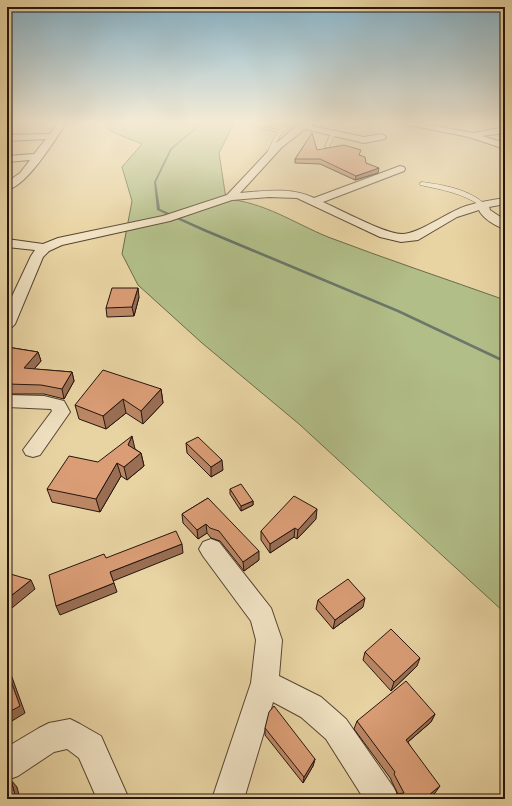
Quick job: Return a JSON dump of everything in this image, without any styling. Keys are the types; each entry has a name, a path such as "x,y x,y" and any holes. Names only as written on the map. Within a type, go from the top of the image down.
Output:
{"street":[{"path":"9,185 24,175 35,161"},
{"path":"231,197 264,161"},
{"path":"314,201 400,169"},
{"path":"7,324 37,256 45,248 58,242 76,237 166,219 231,197 269,194 299,195 384,234 401,238 414,236 453,215 470,208 505,201"},
{"path":"483,205 485,212 505,225"},
{"path":"7,242 45,248"},
{"path":"7,400 44,402 58,405 61,412 33,450"},
{"path":"211,550 262,616 269,640 265,683 228,799"},
{"path":"265,683 311,707 336,729 383,799"},
{"path":"7,765 49,738 70,734 90,747 113,799"}],"lane":[{"path":"422,184 451,189 472,197 483,205"}],"green space":[{"path":"128,161 220,161 226,199 253,204 328,237 505,300 505,613 299,424 202,343 138,285 122,254 132,201 122,167"}],"building":[{"path":"323,161 366,161 366,163 379,168 356,176"},
{"path":"112,288 138,288 132,307 106,308"},
{"path":"7,347 38,352 24,368 72,372 62,389 41,385 7,384"},
{"path":"103,370 161,389 141,411 123,399 103,416 75,405"},
{"path":"132,436 128,445 141,453 124,467 117,463 96,499 47,489 69,456 98,462"},
{"path":"198,437 222,460 211,467 186,443"},
{"path":"241,484 253,501 241,506 230,489"},
{"path":"294,496 317,509 298,530 295,528 270,544 261,531"},
{"path":"208,498 259,551 243,562 219,531 210,528 206,524 197,530 182,514"},
{"path":"176,531 182,544 110,572 114,583 56,606 49,575 104,554 106,558"},
{"path":"7,573 31,580 7,599"},
{"path":"348,579 365,598 335,620 318,600"},
{"path":"391,629 420,658 394,682 365,652"},
{"path":"7,670 20,706 7,713"},
{"path":"406,681 435,714 406,740 440,786 424,799 399,799 396,794 404,793 394,774 395,772 357,721"},
{"path":"274,706 315,759 304,777 265,728 269,712"},
{"path":"11,780 16,799 7,799 7,783"},
{"path":"246,795 249,799 238,799 240,797 245,797"}],"waterway":[{"path":"165,161 155,182 158,209 204,230 398,311 505,362"}]}
